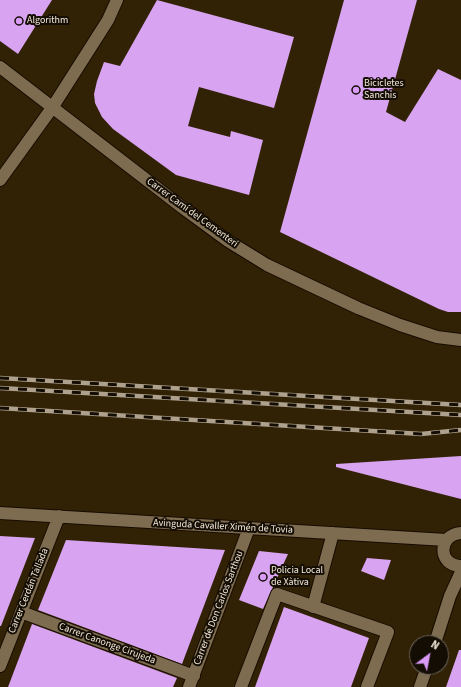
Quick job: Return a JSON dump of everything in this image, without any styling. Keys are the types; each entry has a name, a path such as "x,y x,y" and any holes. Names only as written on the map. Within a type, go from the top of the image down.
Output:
{"street":[{"path":"0,180 52,108 108,20 117,0"},
{"name":"Carrer Camí del Cementeri","path":"0,67 221,236 267,265 358,308 393,322 437,337 461,340"},
{"name":"Avinguda Cavaller Ximén de Tovia","path":"0,513 446,540"},
{"name":"Carrer Cerdán Tallada","path":"0,666 59,516"},
{"name":"Carrer de Don Carlos Sarthou","path":"191,681 250,528"},
{"path":"313,607 333,533"},
{"path":"461,533 456,534 446,540 443,551 445,556 453,564 461,566"},
{"path":"438,635 450,596 461,572"},
{"path":"241,687 277,594 388,632 367,687"},
{"name":"Carrer Canonge Cirujeda","path":"21,612 191,681"},
{"path":"420,687 424,675"}],"building":[{"name":"Algorithm","path":"0,0 52,0 18,54 0,41"},
{"path":"157,0 294,37 274,108 199,87 188,126 230,137 231,131 263,140 249,195 176,175 113,129 102,117 95,103 94,94 104,62 120,66"},
{"name":"Bicicletes Sanchis","path":"344,0 417,0 386,112 405,122 438,69 461,80 461,312 448,312 439,309 280,232"},
{"path":"461,456 461,499 336,467 336,464"},
{"path":"0,536 35,538 1,626 0,626"},
{"path":"66,540 225,550 182,664 38,610"},
{"name":"Policia Local de Xàtiva","path":"259,551 288,554 263,609 239,600"},
{"path":"367,558 391,560 384,580 361,571"},
{"path":"284,607 369,638 351,687 255,687"},
{"path":"32,624 177,678 173,687 8,687"},
{"path":"459,650 461,650 461,687 446,687"}],"railway":[{"path":"0,378 461,405"},
{"path":"0,388 461,415"},
{"path":"0,408 421,434 461,430"}],"place":[{"name":"Algorithm","path":"19,21"},
{"name":"Bicicletes Sanchis","path":"356,90"},
{"name":"Policia Local de Xàtiva","path":"263,577"}]}
